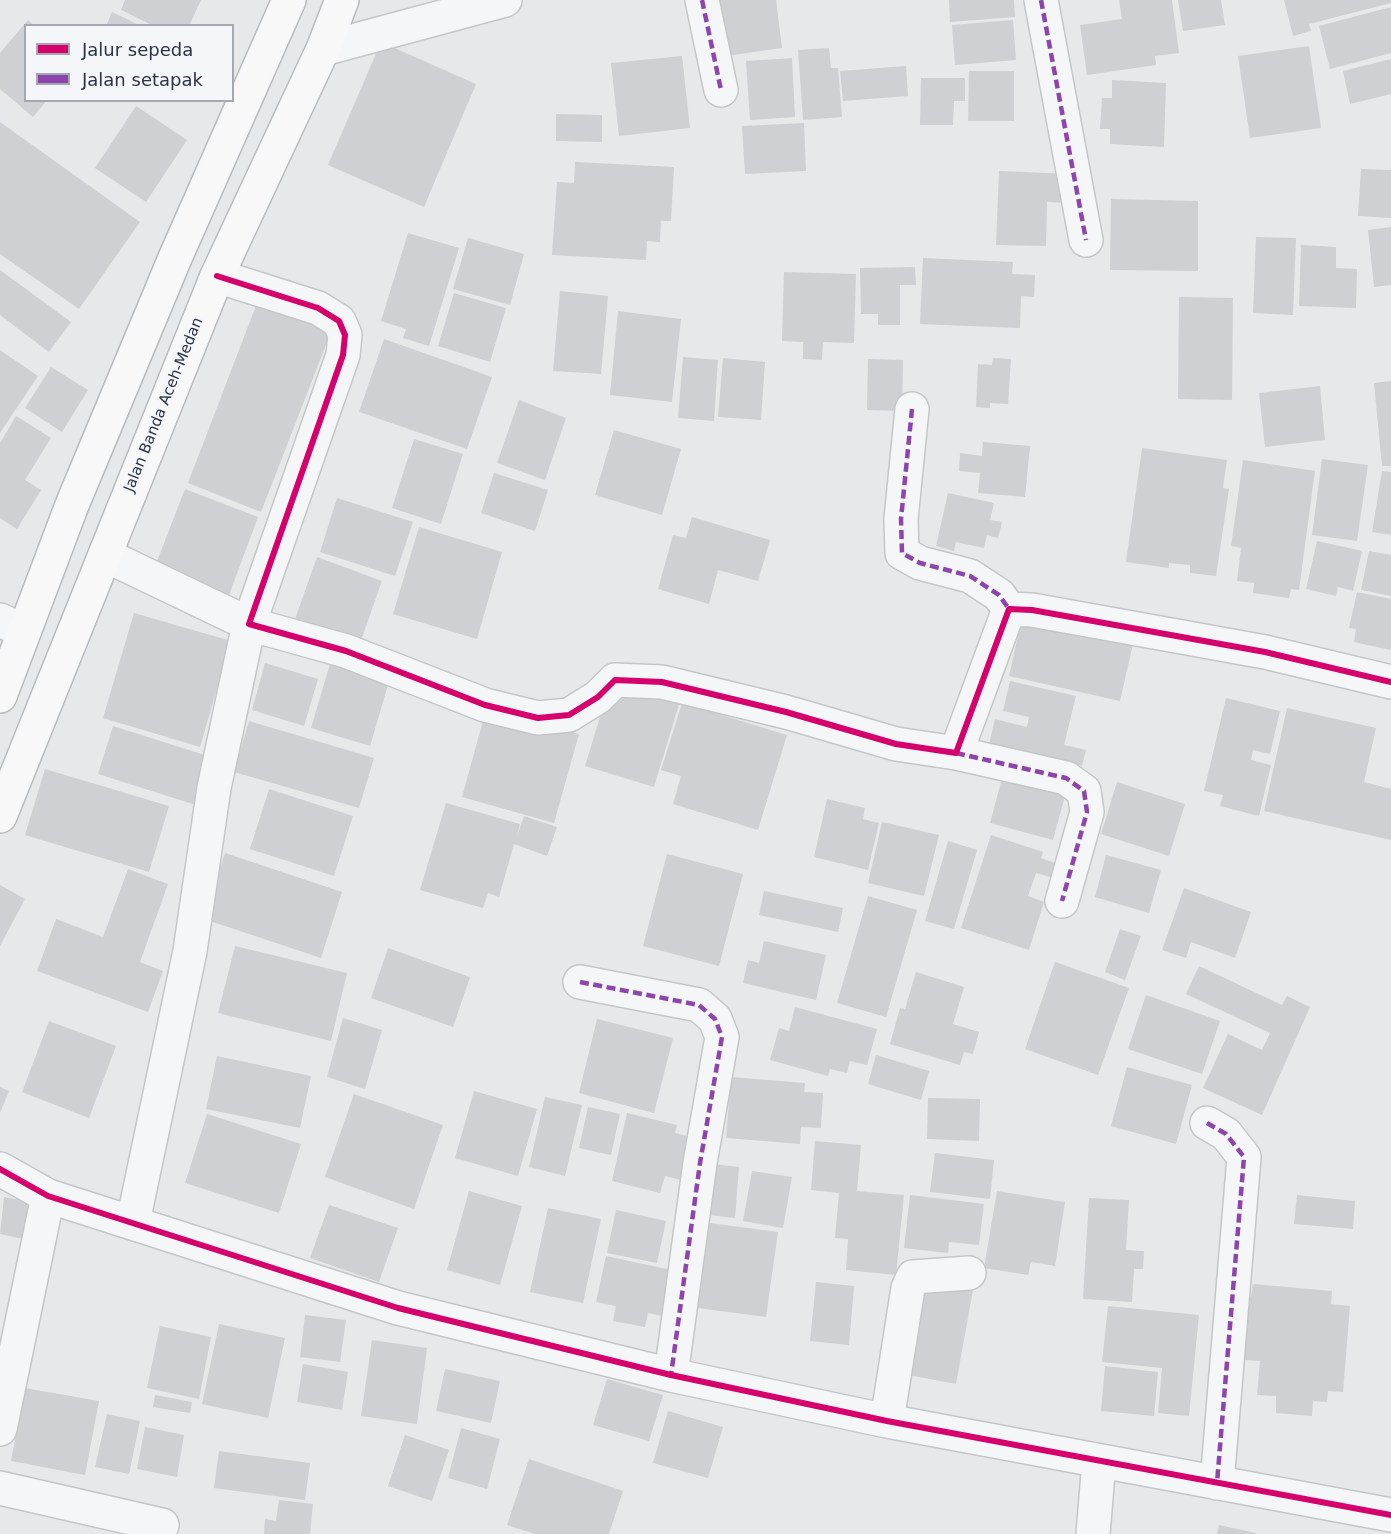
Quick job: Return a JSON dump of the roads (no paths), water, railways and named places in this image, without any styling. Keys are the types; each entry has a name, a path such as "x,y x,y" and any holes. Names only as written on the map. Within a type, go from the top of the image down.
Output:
{"highway":[{"path":"0,696 12,625 72,505 175,258 289,0"},
{"name":"Jalan Banda Aceh-Medan","path":"0,816 217,276 323,49 342,0"},
{"path":"175,258 217,276"}],"street":[{"path":"323,49 505,0"},
{"path":"702,0 722,90"},
{"path":"1041,0 1086,240"},
{"path":"133,1222 190,951 214,788 249,624 343,355 345,335 339,321 318,308 217,276"},
{"path":"912,409 901,519 902,553 920,562 970,576 999,595 1009,609"},
{"path":"105,555 249,624 345,651 485,705 538,718 569,716 598,697 615,680 662,682 786,712 896,744 956,753 1066,778 1084,791 1087,812 1062,901"},
{"path":"956,753 1009,609"},
{"path":"1009,609 1032,610 1265,652 1391,682"},
{"path":"580,982 699,1005 715,1019 722,1037 700,1163 671,1375"},
{"path":"1207,1122 1226,1134 1244,1157 1217,1483"},
{"path":"0,1169 48,1196 398,1308 671,1375 887,1421 1391,1515"},
{"path":"0,1429 48,1196"},
{"path":"887,1421 908,1288 913,1277 969,1273"},
{"path":"1093,1534 1099,1461"},
{"path":"0,1488 162,1525"}]}
